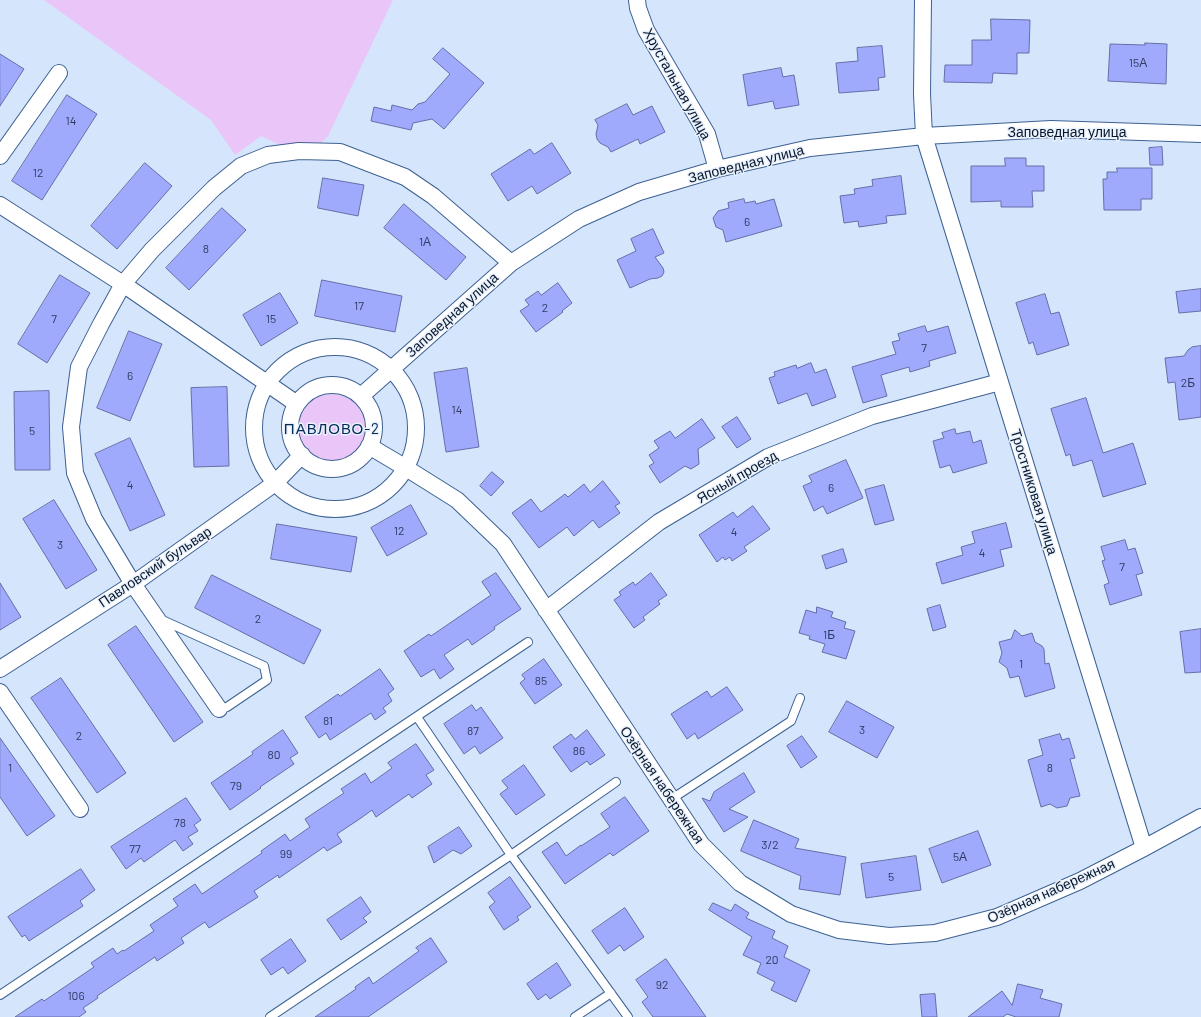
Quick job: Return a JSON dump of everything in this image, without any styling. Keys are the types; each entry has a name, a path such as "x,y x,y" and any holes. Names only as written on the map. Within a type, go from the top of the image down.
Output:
{"street":[{"name":"Хрустальная улица","path":"636,0 646,30 708,134 717,169"},
{"path":"923,0 922,94 924,136"},
{"path":"0,156 59,73"},
{"name":"Заповедная улица","path":"361,396 512,263 578,219 639,192 717,169 810,148 924,136 1051,129 1201,134"},
{"name":"Тростниковая улица","path":"924,136 1144,848"},
{"path":"219,709 133,584 94,519 75,473 71,427 79,367 123,284 152,250 214,188 241,166 268,155 299,151 340,152 405,176 433,196 512,263"},
{"path":"0,205 123,284 297,404"},
{"path":"340,347 368,354 392,370 408,391 416,416 415,443 406,468 390,488 369,502 345,509 320,508 296,499 275,483 263,466 256,446 254,425 258,404 268,383 286,363 312,350 340,347"},
{"name":"Ясный проезд","path":"546,610 658,522 768,457 872,416 1000,382"},
{"path":"334,385 349,388 361,396 369,407 374,420 373,434 369,446 359,459 345,466 330,469 314,465 302,456 294,444 290,430 291,416 297,404 307,393 320,386 334,385"},
{"name":"Озёрная набережная","path":"369,446 457,500 503,544 670,800 701,844 740,883 791,914 839,930 889,936 935,933 997,917 1080,881 1201,817"},
{"name":"Павловский бульвар","path":"0,669 133,584 275,483 302,456"},
{"path":"0,692 80,809"}],"lane":[{"path":"156,617 264,666 267,680 227,707 219,709"},
{"path":"0,995 528,642"},
{"path":"670,800 791,721 800,698"},
{"path":"416,717 511,855 628,1017"},
{"path":"270,1017 511,855 616,782"},
{"path":"575,1017 611,993"}],"shaded area":[{"path":"44,0 393,0 328,136 315,149 284,147 261,136 235,155 211,120"},
{"path":"325,394 339,394 351,400 360,409 366,421 364,441 356,452 345,460 339,462 325,462 319,460 308,452 300,441 298,435 298,421 300,415 308,404 319,396"}],"building":[{"path":"991,19 1030,20 1029,53 1017,53 1017,74 993,73 992,83 944,82 945,65 972,65 972,40 991,40"},
{"path":"1145,43 1167,44 1166,84 1108,81 1110,44 1145,45"},
{"path":"882,46 885,77 878,78 879,90 839,93 836,63 858,61 857,48"},
{"path":"443,48 484,83 444,129 432,119 413,123 411,130 371,121 374,107 391,111 392,105 412,110 418,104 425,102 450,74 433,59"},
{"path":"0,54 24,69 0,106"},
{"path":"781,68 783,77 794,75 799,105 775,109 773,101 748,106 743,75"},
{"path":"67,95 97,114 42,200 12,181"},
{"path":"627,104 633,115 652,106 665,132 640,144 638,139 611,152 608,147 600,143 597,139 596,134 598,125 595,120"},
{"path":"552,143 571,173 537,194 532,186 508,201 491,174 530,149 534,154"},
{"path":"1162,147 1163,165 1150,165 1149,148"},
{"path":"1005,158 1026,158 1026,166 1044,166 1044,191 1032,191 1033,207 1001,207 1001,201 971,202 971,166 1005,166"},
{"path":"145,163 172,186 117,249 91,226"},
{"path":"1117,168 1152,168 1152,199 1141,199 1141,210 1104,210 1103,179 1107,179 1107,172 1117,172"},
{"path":"901,176 906,214 886,216 887,223 859,227 858,221 844,223 840,196 855,194 854,189 873,186 872,180"},
{"path":"323,178 364,185 358,216 318,208"},
{"path":"744,199 745,203 755,201 756,204 774,199 782,226 726,242 723,230 716,227 713,218 718,211 729,208 728,203"},
{"path":"404,204 466,257 446,280 384,228"},
{"path":"222,208 246,230 189,290 166,268"},
{"path":"653,229 664,253 655,257 663,268 664,272 662,276 658,278 650,279 630,288 617,260 636,251 631,239"},
{"path":"60,275 90,293 47,363 18,344"},
{"path":"322,280 402,296 395,332 315,316"},
{"path":"558,283 572,303 562,311 563,312 536,332 520,311 529,305 525,300 538,291 541,295"},
{"path":"1201,289 1201,311 1179,313 1176,292"},
{"path":"280,293 298,323 261,346 243,315"},
{"path":"1045,294 1051,314 1059,312 1069,345 1037,355 1033,342 1029,344 1016,303"},
{"path":"925,326 927,332 948,326 956,353 929,361 930,366 910,372 909,367 881,375 887,396 863,403 852,367 896,354 892,342 900,340 898,334"},
{"path":"129,331 162,344 130,421 97,408"},
{"path":"1201,346 1201,417 1179,420 1175,382 1168,383 1165,358 1184,356 1192,347"},
{"path":"811,363 815,373 826,369 836,397 812,406 807,393 778,404 769,378 775,376 774,372 796,365 797,368"},
{"path":"467,368 479,447 446,452 434,373"},
{"path":"227,387 229,466 194,467 191,388"},
{"path":"49,391 50,470 15,470 14,392"},
{"path":"1086,398 1103,453 1133,443 1146,484 1103,497 1092,460 1073,466 1070,454 1066,456 1051,409"},
{"path":"737,417 751,439 737,448 722,427"},
{"path":"702,419 715,438 698,449 699,464 691,469 685,466 660,483 649,466 654,463 649,455 659,448 654,441 670,431 675,438"},
{"path":"955,429 956,434 970,431 973,443 981,440 987,463 953,473 950,465 940,468 933,441 944,438 942,433"},
{"path":"130,438 165,515 130,531 95,454"},
{"path":"846,460 863,498 827,514 823,506 814,511 803,486 812,482 809,476"},
{"path":"492,472 504,482 491,496 480,486"},
{"path":"603,481 620,503 615,506 620,513 599,528 593,520 574,536 567,527 539,548 512,513 531,499 541,512 565,494 568,497 584,484 590,492"},
{"path":"884,485 894,520 875,525 865,490"},
{"path":"54,500 97,570 66,589 23,519"},
{"path":"411,505 427,534 387,556 371,528"},
{"path":"753,506 770,529 744,547 747,551 732,561 730,557 725,560 723,557 717,562 699,535 733,512 737,517"},
{"path":"1006,523 1012,547 1000,550 1004,566 942,584 936,563 963,555 961,547 975,543 972,532"},
{"path":"277,524 357,537 351,572 271,559"},
{"path":"1125,540 1128,550 1135,548 1143,573 1136,575 1142,595 1110,605 1104,585 1109,583 1102,561 1105,560 1101,547"},
{"path":"843,549 847,562 826,569 822,556"},
{"path":"496,573 521,609 494,627 495,629 472,645 468,639 444,655 454,669 440,679 434,669 421,677 404,651 429,634 431,636 491,595 482,582"},
{"path":"651,573 667,595 658,601 660,604 643,617 645,620 634,628 614,600 621,595 619,592 633,582 635,585"},
{"path":"212,575 321,630 304,664 195,608"},
{"path":"0,583 21,617 0,630"},
{"path":"940,605 946,627 933,631 927,609"},
{"path":"817,607 833,612 831,617 846,622 844,628 855,631 846,659 822,652 825,644 809,639 810,636 799,633 806,610 816,613"},
{"path":"136,626 203,722 174,742 108,645"},
{"path":"1201,629 1201,672 1185,673 1180,632"},
{"path":"1015,630 1022,636 1032,633 1035,642 1042,646 1044,649 1045,664 1049,663 1055,688 1025,697 1019,676 1010,678 1007,668 999,662 1002,653 999,642 1011,639"},
{"path":"544,659 562,685 535,704 520,683 525,679 522,675"},
{"path":"380,669 394,689 388,694 392,701 383,708 386,712 375,720 371,713 330,740 326,733 319,738 305,717 338,694 340,696"},
{"path":"61,678 126,773 97,793 31,698"},
{"path":"727,687 743,710 698,739 695,733 687,739 671,714 707,691 711,697"},
{"path":"847,701 894,727 877,758 829,732"},
{"path":"472,705 476,711 481,707 503,738 480,754 475,746 464,754 444,724"},
{"path":"283,730 298,753 290,758 294,764 230,810 211,783 253,754 252,752"},
{"path":"587,730 605,755 590,765 587,761 571,772 553,747 571,734 575,739"},
{"path":"1060,734 1062,740 1069,738 1075,758 1070,759 1080,796 1070,798 1067,806 1057,808 1050,804 1041,807 1028,760 1043,755 1039,740"},
{"path":"802,736 817,757 801,768 787,746"},
{"path":"0,738 55,816 27,836 0,797"},
{"path":"416,744 434,770 426,775 432,784 412,798 409,794 376,817 372,810 337,834 342,842 327,851 324,847 279,878 278,875 254,891 258,897 209,928 205,922 181,938 184,943 157,961 155,957 97,996 98,998 83,1008 86,1012 79,1017 15,1017 42,999 44,1001 94,967 91,963 113,948 117,954 154,931 150,925 178,906 173,899 195,884 202,894 262,853 261,851 285,834 290,841 310,827 305,819 344,793 341,789 365,773 371,783 392,768 388,763"},
{"path":"524,765 545,795 516,815 500,794 508,788 502,781"},
{"path":"744,773 755,792 729,809 748,817 724,832 702,798 710,801 714,792"},
{"path":"625,797 649,831 613,856 610,853 565,884 542,852 557,842 566,856 610,827 601,814"},
{"path":"186,798 201,820 194,825 198,831 188,837 193,844 183,851 175,840 144,862 141,858 126,869 111,847"},
{"path":"754,820 799,839 795,848 846,857 840,895 799,889 801,876 741,851"},
{"path":"459,827 472,846 461,854 453,850 434,863 428,847"},
{"path":"978,831 991,865 942,883 929,849"},
{"path":"916,856 921,890 866,898 861,864"},
{"path":"81,869 95,890 80,901 83,906 29,941 25,935 22,937 8,917"},
{"path":"510,877 531,907 517,917 519,920 504,930 489,907 495,902 488,893"},
{"path":"361,897 371,912 363,918 367,922 341,940 327,920"},
{"path":"713,903 731,911 735,904 749,913 746,918 775,931 772,938 788,946 784,957 810,970 796,1002 771,990 775,982 757,973 761,963 743,955 752,937 709,910"},
{"path":"625,908 644,937 624,951 620,945 608,954 592,931"},
{"path":"431,938 447,962 368,1017 315,1017 356,989 355,987 369,977 373,984 419,951 416,948"},
{"path":"291,939 306,961 288,974 283,967 271,975 261,960"},
{"path":"666,959 706,1017 653,1017 642,1002 648,997 636,980"},
{"path":"557,963 571,985 550,999 546,994 538,1000 527,984"},
{"path":"1018,984 1043,990 1040,998 1062,1004 1059,1017 1016,1017 1007,1014 1003,1017 968,1017 1002,991 1012,1005"},
{"path":"935,994 937,1017 922,1017 920,995"}],"district":[{"name":"ПАВЛОВО-2","path":"332,429"}]}
